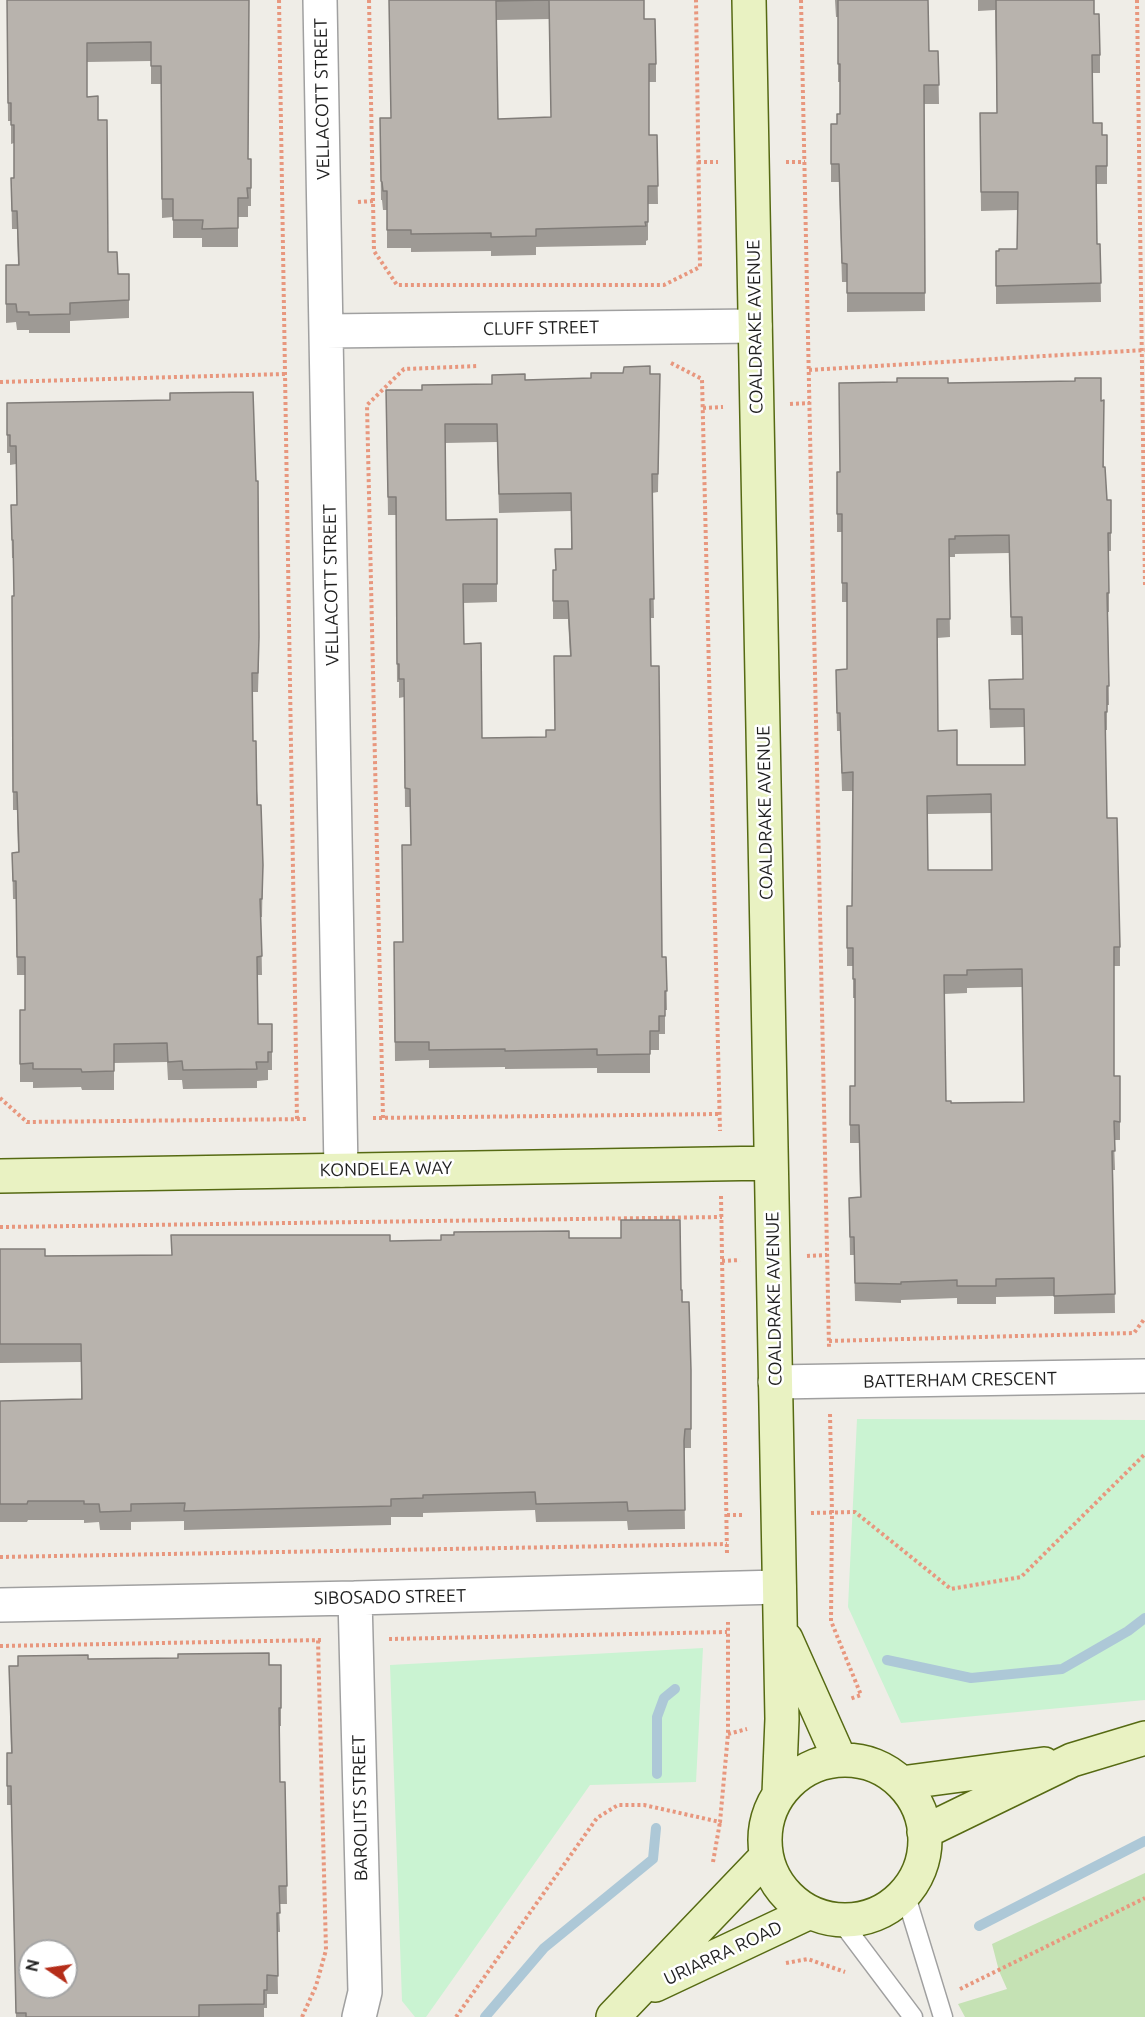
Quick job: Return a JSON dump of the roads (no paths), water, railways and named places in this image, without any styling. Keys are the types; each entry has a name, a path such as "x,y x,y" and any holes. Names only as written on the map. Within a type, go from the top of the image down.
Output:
{"street":[{"name":"VELLACOTT STREET","path":"321,0 341,1170"},
{"name":"COALDRAKE AVENUE","path":"749,0 782,1719 779,1794"},
{"name":"CLUFF STREET","path":"326,331 755,326"},
{"name":"KONDELEA WAY","path":"0,1176 771,1163"},
{"name":"BATTERHAM CRESCENT","path":"775,1382 1145,1376"},
{"name":"SIBOSADO STREET","path":"0,1605 779,1587"},
{"name":"BAROLITS STREET","path":"355,1598 365,1992 359,2017"},
{"name":"COALDRAKE AVENUE","path":"780,1627 840,1760"},
{"path":"901,1783 1072,1760 1145,1738"},
{"path":"840,1760 862,1762 883,1770 901,1783 917,1805 924,1832 924,1854 917,1875 905,1893 886,1909 864,1918 825,1916 790,1899 775,1880 766,1857 765,1835 769,1814 779,1794 795,1777 816,1765 840,1760"},
{"path":"924,1832 1072,1760"},
{"name":"URIARRA ROAD","path":"613,2017 766,1857"},
{"name":"URIARRA ROAD","path":"637,1993 825,1916"}],"lane":[{"path":"905,1893 943,2017"},
{"path":"825,1916 913,2017"}],"waterway":[{"path":"887,1660 971,1678 1062,1669 1128,1631 1145,1618"},
{"path":"657,1774 657,1717 664,1698 675,1689"},
{"path":"485,2017 544,1948 653,1859 656,1828"},
{"path":"979,1926 1145,1841"}]}
